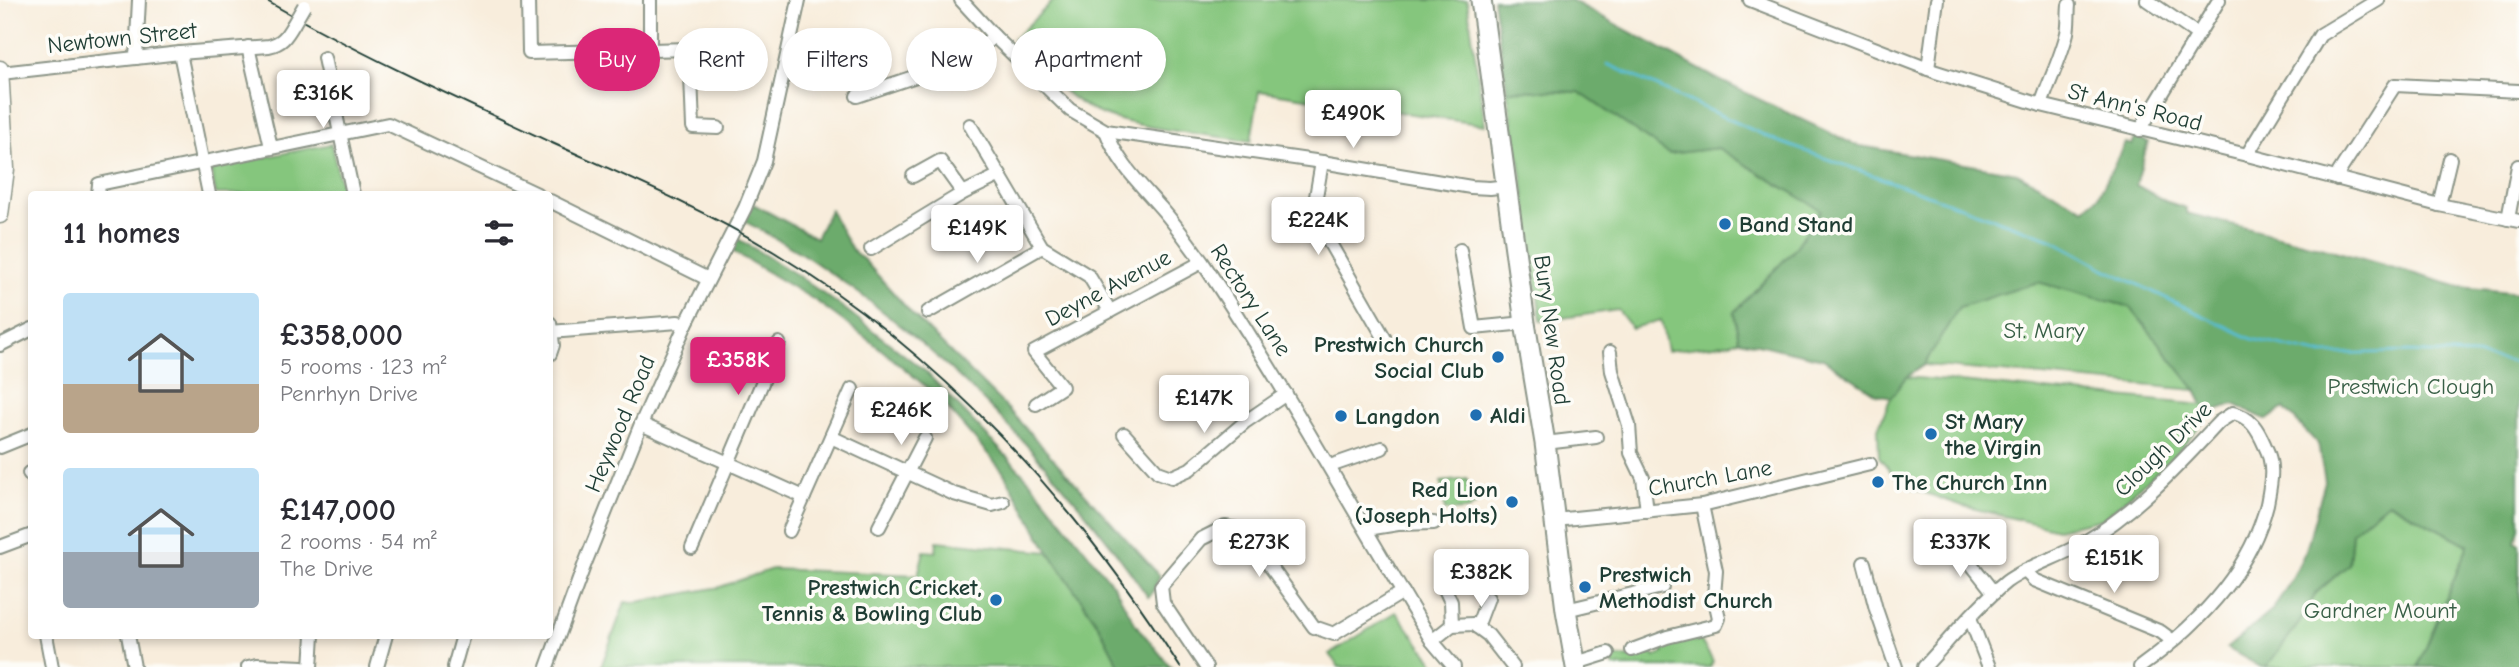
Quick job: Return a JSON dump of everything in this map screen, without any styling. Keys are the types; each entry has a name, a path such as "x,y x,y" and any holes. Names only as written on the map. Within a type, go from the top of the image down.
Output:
{"highway":[{"name":"Bury New Road","path":"1481,0 1525,323 1576,665"}],"main road":[{"path":"0,71 6,169 0,215"}],"street":[{"path":"136,58 139,0"},
{"path":"528,0 529,53 574,52"},
{"path":"650,0 650,28"},
{"name":"Heywood Road","path":"547,667 641,424 686,324 745,208 764,161 799,0"},
{"path":"961,0 987,28"},
{"name":"St Ann's Road","path":"1751,0 1785,6 1928,69 2041,106 2247,155 2439,205 2513,220"},
{"path":"1928,69 1937,0"},
{"path":"2147,0 2197,34"},
{"path":"2140,130 2219,0"},
{"path":"2247,155 2320,35 2378,0"},
{"name":"Newtown Street","path":"0,71 279,44 306,3"},
{"path":"2041,106 2067,31 2070,5"},
{"path":"997,39 1070,110 1106,131 1322,162 1471,187 1507,186"},
{"path":"248,47 271,147"},
{"path":"660,50 690,49 693,127 718,128"},
{"path":"180,53 208,191"},
{"path":"324,58 353,191"},
{"path":"857,96 906,80"},
{"path":"2337,179 2395,85 2519,91"},
{"path":"99,189 203,162 388,124 518,190"},
{"path":"970,125 1042,247 1089,276 1110,312"},
{"name":"Rectory Lane","path":"1106,131 1112,148 1124,165 1164,211 1202,262 1286,394 1432,641 1454,667"},
{"path":"2439,205 2449,159"},
{"path":"913,176 940,161 963,193"},
{"path":"1322,162 1313,214 1385,339"},
{"path":"2513,220 2518,166"},
{"path":"872,249 963,193 1000,175"},
{"path":"553,202 708,279"},
{"path":"929,312 1042,247"},
{"path":"1460,250 1474,328 1525,323"},
{"name":"Deyne Avenue","path":"1037,404 1062,387 1034,352 1202,262"},
{"path":"553,329 678,322 686,324"},
{"path":"0,345 28,332"},
{"path":"692,548 779,343"},
{"path":"1610,352 1612,371 1629,425 1631,453 1643,478 1647,511"},
{"path":"789,531 852,389"},
{"path":"1124,434 1158,472 1172,477 1190,469 1245,422 1286,394"},
{"name":"Clough Drive","path":"1924,667 2008,580 2082,544 2125,515 2219,422 2233,413 2240,414 2253,423 2269,452 2273,469 2264,514 2253,547 2234,577 2174,641"},
{"path":"641,424 804,497"},
{"path":"0,447 28,436"},
{"path":"1545,443 1597,436"},
{"path":"831,437 972,500 992,505 1003,502"},
{"path":"879,527 925,438"},
{"path":"1330,467 1382,448"},
{"name":"Church Lane","path":"1555,520 1702,505 1870,464"},
{"path":"1632,650 1667,637 1716,625 1719,618 1714,596 1716,571 1702,505"},
{"path":"1367,529 1398,524 1434,523"},
{"path":"1206,667 1163,603 1161,586 1201,539 1225,527 1244,530 1314,627 1334,634 1403,592"},
{"path":"0,547 28,541"},
{"path":"1954,542 1994,593"},
{"path":"1864,563 1896,667"},
{"path":"2025,571 2034,580 2161,632 2174,641 2140,667"},
{"path":"1441,581 1451,602 1452,625"},
{"path":"1566,610 1662,587"},
{"path":"1477,627 1488,598"},
{"path":"1970,618 1989,667"},
{"path":"1432,641 1452,625 1473,624 1488,635 1513,667"},
{"path":"47,639 52,667"},
{"path":"129,639 134,667"},
{"path":"311,667 313,639"},
{"path":"377,667 385,639"},
{"path":"454,667 462,639"},
{"path":"1576,665 1608,653"},
{"path":"254,666 303,667"}],"green space":[{"path":"1054,0 1467,0 1485,125 1259,91 1251,141 1145,126 1104,115 1088,108 1064,91 1166,91 1166,28 1025,28"},
{"name":"Prestwich Clough","path":"1493,0 1571,0 1721,81 1855,145 2017,173 2084,209 2098,197 2125,143 2132,145 2136,137 2148,142 2136,185 2165,201 2186,208 2186,213 2314,245 2460,287 2519,293 2519,528 2515,541 2519,544 2519,661 2516,667 2418,667 2468,545 2388,502 2352,532 2349,564 2316,593 2300,622 2266,667 2261,667 2227,648 2273,609 2306,550 2325,481 2318,444 2284,408 2267,420 2234,404 2213,411 2203,405 2196,390 2130,307 2038,282 1959,307 1924,365 1906,377 1891,397 1876,394 1823,359 1739,340 1734,312 1794,250 1821,210 1718,148 1669,154 1579,92 1507,90"},
{"path":"1507,90 1579,92 1669,154 1718,148 1821,210 1794,250 1734,312 1739,340 1667,351 1661,320 1632,328 1618,310 1541,321 1522,176"},
{"path":"331,144 342,191 215,191 210,168"},
{"path":"753,204 816,238 830,210 852,250 1008,409 1160,576 1151,595 1148,597 1077,502 996,413 908,332 861,295 805,256 744,221"},
{"path":"735,237 794,273 925,371 1030,481 1114,586 1136,625 1171,667 1120,667 1099,626 1049,552 1002,470 936,395 877,346 816,301 729,249"},
{"name":"St. Mary","path":"2038,282 2130,307 2196,390 1924,365 1959,307"},
{"name":"St. Mary","path":"1906,377 2203,405 2213,411 2172,458 2103,519 2057,529 1963,506 1911,488 1893,474 1879,457 1878,428 1891,397"},
{"path":"1467,479 1469,501 1475,502 1476,505 1467,510 1445,511 1441,482"},
{"name":"Gardner Mount","path":"2387,502 2468,545 2418,667 2266,667 2300,622 2316,593 2349,564 2352,532"},
{"path":"937,541 1049,552 1099,626 1120,667 601,667 625,602 720,587 772,569 918,575 924,551 936,552"},
{"path":"1396,612 1437,667 1339,667 1330,654"},
{"path":"1699,638 1713,661 1710,667 1614,667 1611,658 1637,657 1650,651 1655,657 1664,653 1662,648"}],"waterway":[{"path":"1607,64 1777,141 2051,239 2101,267 2252,339 2318,354 2408,352 2476,355 2519,362"}],"tram line":[{"path":"265,0 406,74 720,221 835,292 893,336 948,384 1001,436 1050,490 1096,547 1140,606 1180,667"}],"place":[{"name":"Band Stand","path":"1725,224"},
{"name":"Prestwich Church Social Club","path":"1498,357"},
{"name":"Aldi","path":"1476,415"},
{"name":"Langdon","path":"1341,416"},
{"name":"St Mary the Virgin","path":"1931,434"},
{"name":"The Church Inn","path":"1878,482"},
{"name":"Red Lion (Joseph Holts)","path":"1512,502"},
{"name":"Prestwich Methodist Church","path":"1585,587"},
{"name":"Prestwich Cricket, Tennis & Bowling Club","path":"996,600"}]}
